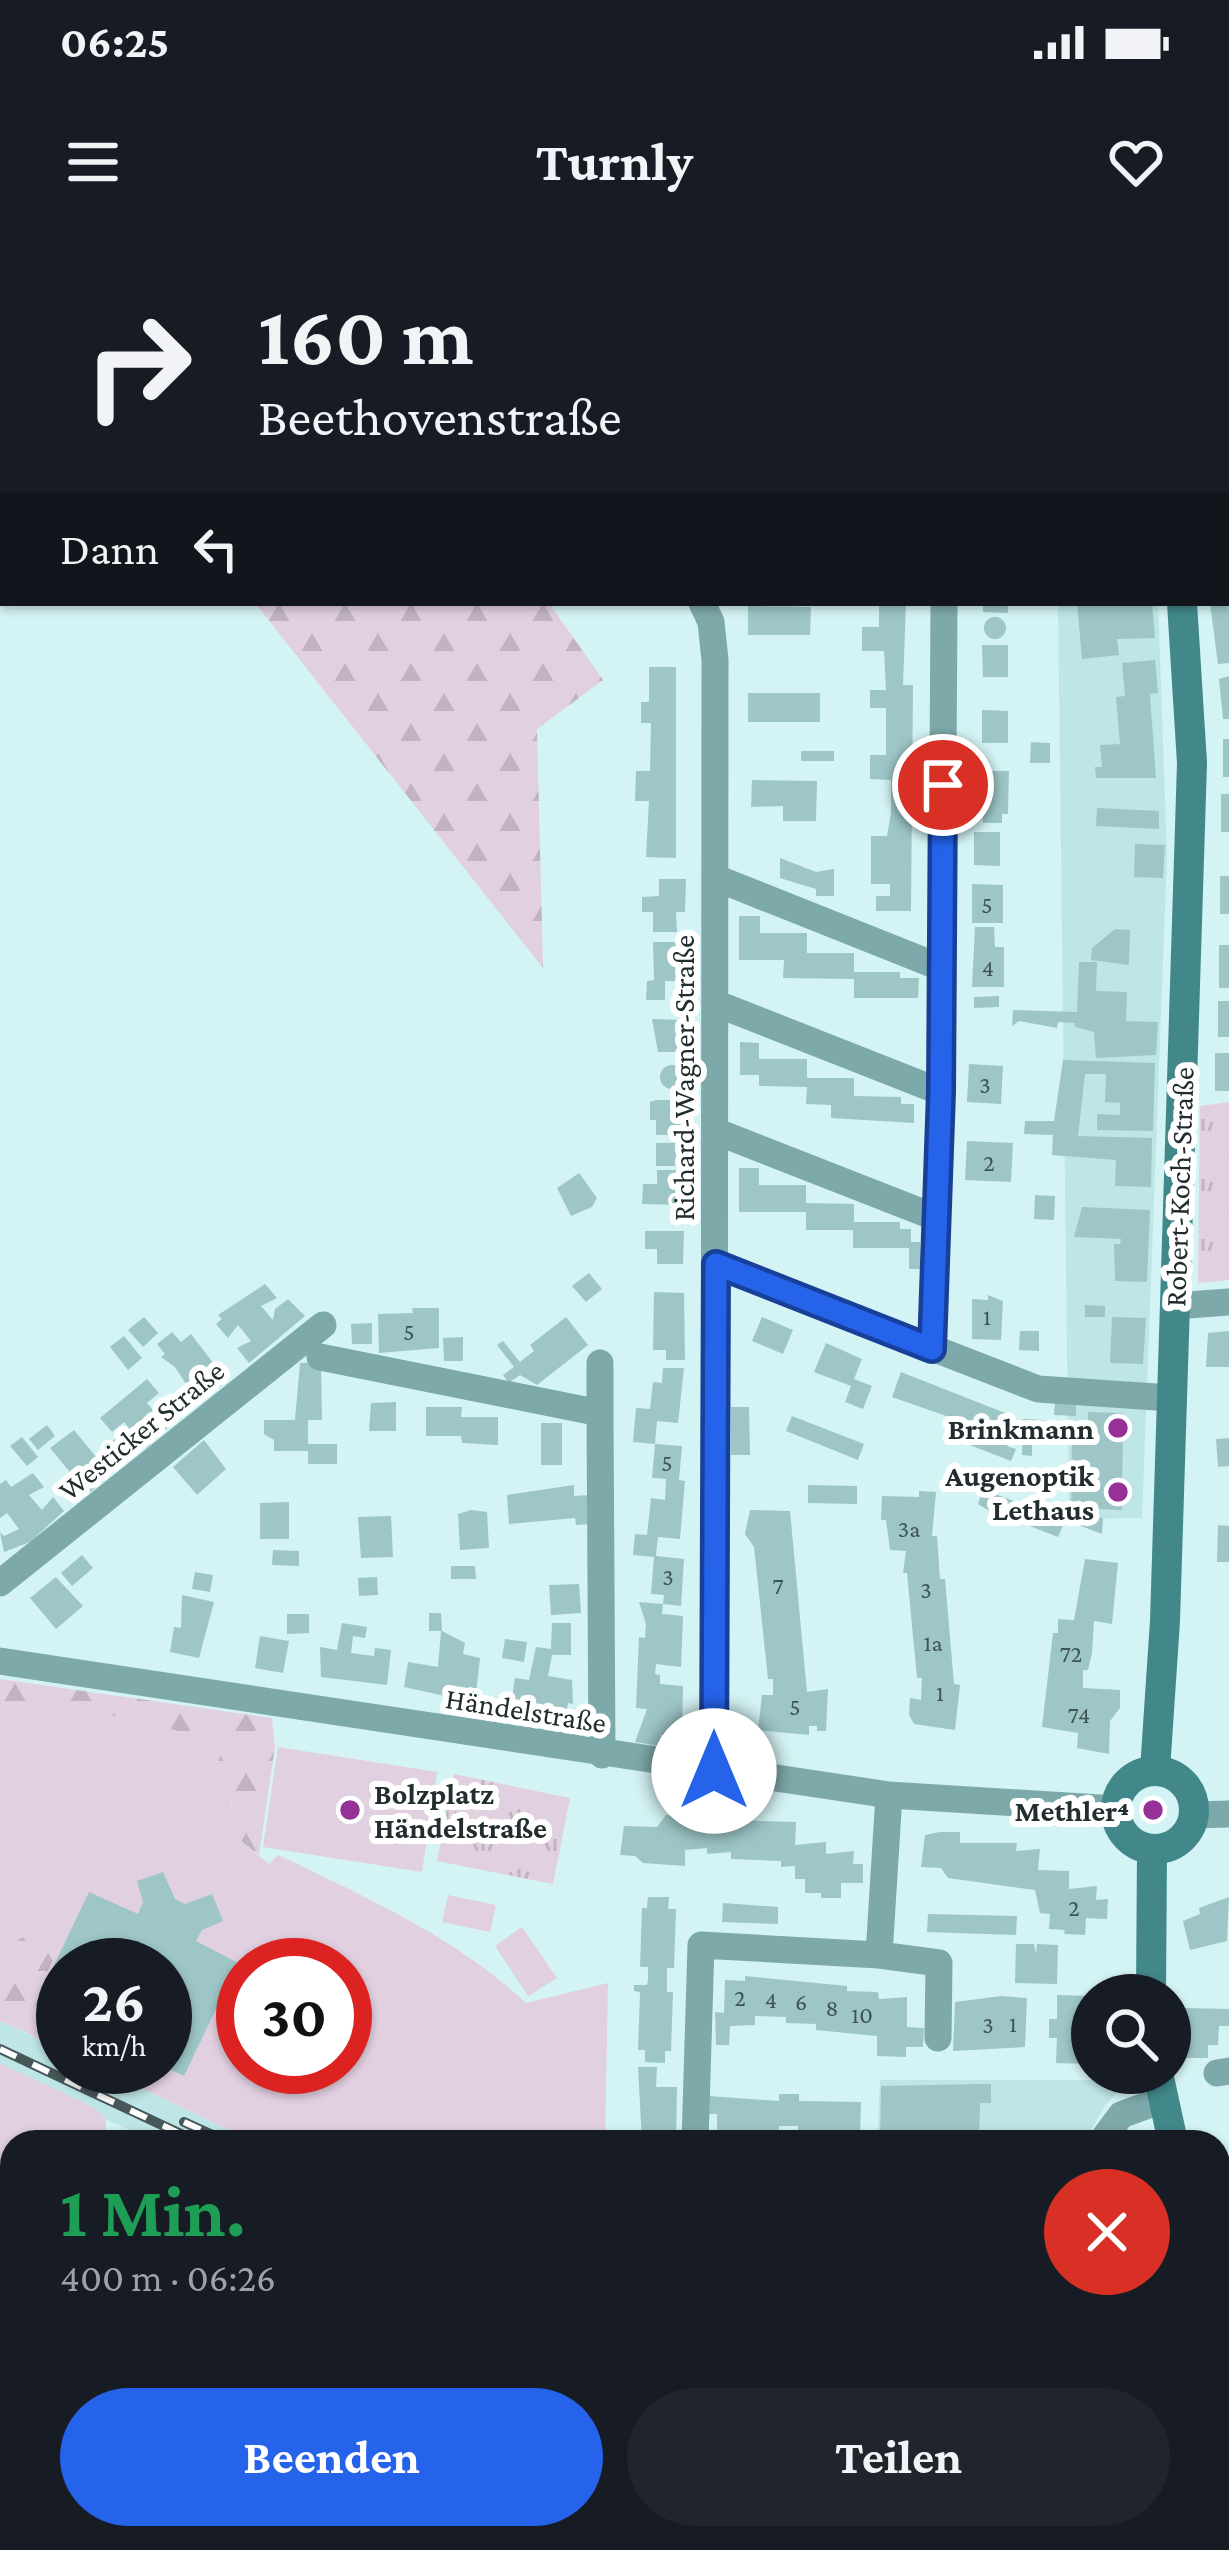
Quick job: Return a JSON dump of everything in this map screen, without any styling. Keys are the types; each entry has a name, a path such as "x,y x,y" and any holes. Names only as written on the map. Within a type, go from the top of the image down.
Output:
{"main road":[{"name":"Robert-Koch-Straße","path":"1155,1770 1192,763 1182,606"},
{"path":"1155,1770 1168,1772 1189,1789 1194,1815 1184,1836 1152,1849 1123,1832 1116,1809 1123,1786 1155,1770"},
{"path":"1151,1974 1152,1849"},
{"path":"1163,2094 1170,2130"}],"street":[{"name":"Richard-Wagner-Straße","path":"703,606 715,647 714,1771"},
{"path":"932,1349 941,1092 944,606"},
{"path":"716,878 942,968"},
{"path":"715,1003 941,1092"},
{"path":"715,1131 937,1218"},
{"path":"716,1264 1037,1389 1172,1398"},
{"path":"1175,1306 1229,1303"},
{"name":"Westicker Straße","path":"0,1583 322,1325"},
{"path":"320,1357 600,1413"},
{"path":"601,1363 602,1755"},
{"name":"Händelstraße","path":"0,1661 889,1795 1116,1809"},
{"path":"879,1955 889,1795"},
{"path":"1194,1815 1229,1814"},
{"path":"695,2130 701,1945 939,1963 938,2038"},
{"path":"1110,2130 1120,2116 1150,2094"}],"shaded area":[{"path":"1058,606 1158,606 1167,855 1142,1518 1069,1519"},
{"path":"0,2021 36,2038 36,2080 0,2063"},
{"path":"880,2080 1071,2080 1071,2094 1116,2094 1091,2130 878,2130"},
{"path":"65,2094 154,2094 229,2130 129,2130"}],"green space":[{"path":"257,606 551,606 603,680 537,729 543,968"},
{"path":"1229,1102 1229,1280 1198,1283 1200,1106"},
{"path":"0,1679 272,1718 275,1747 259,1855 233,1835 230,1771 216,1770 223,1743 129,1718 0,1702"},
{"path":"0,1702 129,1718 223,1743 216,1770 230,1771 233,1835 269,1864 278,1855 408,1920 470,1958 526,2003 608,1983 605,2130 229,2130 154,2094 192,2094 192,1938 63,1938 77,1909 0,1950"},
{"name":"Bolzplatz Händelstraße","path":"278,1747 437,1772 422,1872 263,1847"},
{"path":"454,1774 570,1798 553,1884 437,1861"},
{"path":"448,1895 496,1905 490,1932 442,1922"},
{"path":"78,1907 63,1938 36,1938 36,1996 20,2030 0,2021 0,1950"},
{"path":"522,1927 557,1978 528,1996 495,1946"},
{"path":"36,1996 36,2038 20,2030"},
{"path":"0,2063 36,2080 36,2094 65,2094 95,2108 106,2119 106,2130 0,2130"}],"building":[{"path":"748,606 811,607 810,635 748,635"},
{"path":"879,606 906,606 903,685 913,685 911,911 876,911 876,896 890,896 890,884 871,884 871,836 887,836 891,813 891,780 870,779 870,755 886,755 886,708 870,708 870,690 886,690 884,651 862,651 862,627 879,627"},
{"path":"983,606 1008,606 1008,613 983,612"},
{"path":"1077,606 1152,606 1155,638 1117,639 1119,655 1082,659"},
{"path":"1210,606 1229,606 1229,663 1218,664"},
{"path":"995,617 1006,628 995,639 984,628"},
{"path":"982,645 1008,645 1008,677 983,677"},
{"path":"1155,660 1158,693 1150,694 1156,778 1096,778 1095,767 1102,767 1100,745 1120,744 1116,697 1125,696 1122,663"},
{"path":"649,667 676,667 676,858 646,857 649,801 635,801 636,771 650,771 651,723 641,723 641,702 649,702"},
{"path":"1229,676 1229,719 1223,719 1219,679"},
{"path":"748,693 820,693 820,722 748,722"},
{"path":"982,710 1008,711 1008,743 982,743"},
{"path":"1223,739 1229,739 1229,777 1223,777"},
{"path":"1031,742 1050,743 1050,763 1030,763"},
{"path":"801,751 834,751 834,761 801,761"},
{"path":"982,771 1009,771 1008,814 1002,814 1002,823 983,823"},
{"path":"752,780 817,781 816,821 783,821 783,806 751,807"},
{"path":"1221,794 1229,794 1229,832 1221,832"},
{"path":"1097,808 1159,811 1159,829 1096,826"},
{"path":"974,832 1000,832 1000,866 974,865"},
{"path":"1135,844 1165,845 1163,878 1134,877"},
{"path":"780,858 816,872 834,869 834,896 816,896 816,889 780,878"},
{"path":"1220,876 1229,876 1229,914 1220,914"},
{"path":"659,879 686,879 685,912 676,912 677,932 653,932 653,912 642,912 642,897 659,896"},
{"path":"972,884 1003,885 1003,923 972,923"},
{"path":"739,916 760,916 760,933 807,933 807,953 854,953 854,972 900,972 900,978 919,978 918,998 854,998 854,979 783,978 784,960 739,960"},
{"path":"975,927 994,927 995,947 1004,947 1004,987 972,987"},
{"path":"1115,929 1130,930 1129,965 1091,960 1092,948"},
{"path":"653,942 684,942 684,981 665,981 665,1000 646,1000 647,981 654,980"},
{"path":"1219,945 1229,945 1229,988 1219,988"},
{"path":"1079,962 1097,962 1096,991 1127,992 1126,1021 1158,1022 1156,1055 1096,1058 1094,1032 1075,1027 1075,1023 1058,1022 1057,1028 1019,1021 1012,1026 1013,1010 1077,1012"},
{"path":"999,996 999,1007 974,1008 974,997"},
{"path":"1218,1001 1229,1001 1229,1037 1218,1037"},
{"path":"652,1019 685,1020 685,1052 658,1052"},
{"path":"740,1042 759,1043 759,1059 807,1059 807,1078 854,1078 854,1096 901,1097 901,1104 914,1104 914,1123 831,1118 831,1105 806,1104 807,1087 759,1086 759,1075 740,1075"},
{"path":"1215,1053 1229,1053 1229,1091 1215,1091"},
{"path":"1063,1060 1155,1063 1153,1131 1097,1130 1097,1114 1120,1115 1120,1103 1105,1102 1106,1074 1085,1074 1078,1136 1152,1138 1151,1187 1115,1186 1116,1160 1052,1155 1053,1135 1024,1134 1025,1121 1054,1121"},
{"path":"969,1064 1003,1066 1001,1104 967,1102"},
{"path":"672,1065 684,1077 672,1089 660,1077"},
{"path":"684,1100 684,1135 656,1135 650,1102"},
{"path":"967,1141 1013,1143 1011,1182 965,1180"},
{"path":"656,1143 679,1143 679,1166 656,1166"},
{"path":"739,1168 759,1168 759,1185 806,1185 806,1203 854,1204 854,1222 900,1222 900,1229 911,1229 911,1242 920,1242 921,1269 909,1269 909,1248 853,1248 853,1230 806,1230 806,1212 739,1212"},
{"path":"657,1170 685,1170 684,1205 642,1204 643,1184 657,1184"},
{"path":"579,1173 597,1198 592,1207 571,1216 557,1188"},
{"path":"1035,1195 1055,1196 1054,1220 1034,1219"},
{"path":"1082,1207 1150,1210 1147,1282 1115,1281 1114,1244 1121,1239 1074,1237"},
{"path":"645,1231 684,1231 683,1264 657,1264 657,1249 645,1249"},
{"path":"589,1273 602,1289 586,1302 572,1286"},
{"path":"265,1284 277,1298 261,1306 273,1320 275,1309 288,1299 305,1316 249,1363 237,1348 251,1341 238,1325 228,1338 216,1324 222,1319 218,1315"},
{"path":"654,1292 684,1293 685,1360 666,1360 666,1350 653,1350"},
{"path":"988,1295 1003,1301 1001,1340 972,1339 972,1299 988,1300"},
{"path":"1085,1305 1105,1306 1105,1317 1085,1317"},
{"path":"412,1308 439,1308 439,1348 379,1353 378,1314 413,1313"},
{"path":"144,1317 158,1333 143,1347 128,1330"},
{"path":"566,1317 588,1345 537,1385 520,1375 509,1383 503,1375 514,1367 497,1345 503,1341 520,1362 534,1351 530,1345"},
{"path":"762,1317 793,1330 783,1354 752,1341"},
{"path":"1112,1317 1146,1318 1143,1364 1110,1363"},
{"path":"372,1323 372,1344 352,1344 351,1324"},
{"path":"1020,1331 1039,1331 1039,1351 1019,1350"},
{"path":"1229,1331 1229,1367 1206,1367 1208,1333"},
{"path":"172,1332 181,1342 191,1334 227,1381 203,1400 197,1401 175,1367 161,1357 165,1354 157,1344"},
{"path":"124,1336 142,1358 128,1370 110,1347"},
{"path":"463,1337 463,1361 444,1361 443,1338"},
{"path":"826,1343 862,1359 854,1379 872,1386 863,1409 845,1402 851,1386 814,1372"},
{"path":"321,1362 322,1420 308,1420 308,1444 337,1444 337,1464 308,1464 308,1451 274,1451 274,1440 264,1434 264,1420 295,1420 300,1363"},
{"path":"663,1368 684,1368 678,1423 657,1421 655,1444 633,1442 636,1408 650,1409 653,1382 662,1383"},
{"path":"901,1372 1005,1413 1001,1422 1014,1428 1007,1446 1016,1449 1011,1461 967,1444 973,1429 966,1423 892,1397"},
{"path":"147,1379 159,1393 147,1403 157,1415 174,1399 179,1417 147,1447 132,1456 127,1450 120,1455 110,1443 129,1428 124,1422 112,1432 100,1418"},
{"path":"396,1402 396,1431 369,1431 371,1403"},
{"path":"1055,1403 1076,1404 1076,1416 1054,1415"},
{"path":"426,1407 462,1407 461,1417 498,1417 498,1445 462,1443 461,1436 426,1436"},
{"path":"731,1407 749,1407 750,1455 731,1455"},
{"path":"1088,1412 1123,1413 1122,1510 1071,1508 1072,1427 1088,1427"},
{"path":"792,1416 864,1444 858,1460 786,1431"},
{"path":"1023,1419 1043,1420 1042,1438 1032,1438 1032,1456 1022,1455"},
{"path":"541,1423 562,1423 562,1465 541,1465"},
{"path":"47,1425 55,1436 38,1450 29,1439"},
{"path":"74,1430 111,1475 88,1494 50,1448"},
{"path":"22,1437 38,1457 27,1466 10,1446"},
{"path":"1229,1438 1229,1466 1218,1467 1216,1439"},
{"path":"204,1440 226,1469 197,1495 173,1467"},
{"path":"655,1444 682,1446 679,1480 685,1481 680,1539 658,1537 656,1556 684,1559 681,1606 663,1604 664,1595 651,1594 654,1557 633,1555 635,1534 647,1535 651,1498 665,1500 666,1479 652,1478"},
{"path":"33,1473 44,1487 29,1495 42,1510 53,1497 64,1511 30,1542 4,1552 0,1532 4,1536 19,1529 7,1513 0,1518 0,1484 6,1480 11,1487"},
{"path":"574,1485 574,1496 589,1495 591,1524 576,1525 575,1518 509,1524 507,1495"},
{"path":"808,1485 857,1486 857,1504 808,1503"},
{"path":"983,1489 1065,1521 1058,1537 978,1504"},
{"path":"919,1491 936,1492 932,1536 937,1536 940,1579 945,1579 954,1684 960,1685 955,1730 914,1724 909,1715 910,1698 921,1700 922,1678 917,1678 907,1573 903,1573 906,1551 890,1550 886,1520 881,1520 882,1496 919,1497"},
{"path":"289,1502 289,1539 260,1539 260,1503"},
{"path":"750,1510 790,1511 807,1692 828,1689 826,1731 817,1731 817,1726 809,1726 809,1735 758,1730 762,1695 773,1695 773,1679 768,1679 754,1547 745,1534"},
{"path":"487,1512 489,1548 460,1550 458,1514"},
{"path":"391,1516 393,1557 361,1558 358,1517"},
{"path":"1082,1517 1103,1518 1102,1534 1081,1526"},
{"path":"1218,1525 1229,1526 1229,1562 1217,1562"},
{"path":"273,1550 299,1551 299,1566 272,1565"},
{"path":"82,1555 93,1568 72,1586 61,1573"},
{"path":"1085,1559 1118,1563 1112,1624 1094,1621 1092,1653 1088,1670 1083,1670 1083,1688 1120,1690 1120,1708 1110,1721 1109,1754 1077,1748 1078,1733 1042,1727 1053,1633 1058,1633 1058,1619 1074,1620"},
{"path":"451,1566 475,1566 476,1579 451,1579"},
{"path":"195,1572 213,1575 210,1592 192,1589"},
{"path":"56,1577 83,1606 56,1629 30,1598"},
{"path":"377,1577 378,1595 359,1596 358,1578"},
{"path":"579,1584 581,1613 551,1615 549,1585"},
{"path":"182,1595 214,1602 199,1658 170,1652 174,1627 181,1628"},
{"path":"639,1602 663,1604 662,1614 683,1616 681,1667 656,1664 655,1674 660,1675 660,1684 683,1686 682,1736 661,1735 659,1746 635,1742 647,1709 636,1708 639,1637 645,1638 646,1624"},
{"path":"429,1613 441,1613 442,1631 465,1643 463,1654 480,1658 476,1692 470,1692 468,1701 404,1687 408,1662 438,1667 441,1631 429,1631"},
{"path":"287,1614 309,1614 309,1633 287,1634"},
{"path":"342,1623 367,1627 365,1638 353,1636 351,1653 374,1656 375,1648 391,1650 387,1685 321,1677 320,1647 337,1650"},
{"path":"552,1623 571,1623 571,1655 552,1655 548,1676 572,1680 573,1704 568,1703 566,1715 519,1708 520,1700 512,1698 515,1678 529,1680 536,1647 551,1649"},
{"path":"260,1636 289,1641 283,1673 255,1668"},
{"path":"505,1639 527,1642 524,1662 502,1658"},
{"path":"698,1810 728,1811 728,1820 796,1822 795,1845 826,1842 826,1854 854,1851 853,1864 863,1864 863,1883 841,1883 841,1898 821,1898 821,1893 805,1893 805,1879 795,1879 795,1866 781,1867 781,1861 731,1859 731,1852 707,1854 707,1848 685,1850 685,1866 643,1863 635,1856 620,1855 624,1826 657,1827 666,1815 698,1818"},
{"path":"960,1832 960,1843 1017,1843 1016,1851 1040,1849 1038,1870 1069,1871 1069,1889 1097,1886 1096,1900 1108,1899 1107,1919 1086,1918 1085,1935 1064,1934 1065,1930 1049,1929 1050,1914 1040,1913 1035,1890 948,1878 941,1868 921,1867 925,1835"},
{"path":"163,1872 175,1899 185,1904 212,1894 223,1921 202,1930 196,1941 216,1951 216,2009 192,2059 192,1938 67,1938 89,1892 138,1914 143,1902 137,1881"},
{"path":"648,1897 669,1897 668,1909 676,1909 674,1968 667,1968 667,1992 673,1992 671,2051 665,2051 665,2063 645,2062 645,2050 638,2050 640,1992 634,1991 634,1985 647,1985 648,1979 648,1967 640,1967 642,1908 647,1908"},
{"path":"1229,1897 1227,1941 1190,1950 1183,1921 1200,1914 1199,1908"},
{"path":"723,1903 778,1907 778,1924 722,1922"},
{"path":"928,1914 1017,1916 1016,1935 927,1932"},
{"path":"1016,1944 1034,1944 1036,1954 1037,1944 1058,1945 1057,1984 1015,1983"},
{"path":"745,1976 847,1986 847,1991 878,1992 879,1999 907,1997 907,2027 924,2028 923,2047 906,2047 906,2057 877,2056 877,2036 816,2030 816,2024 786,2023 786,2017 755,2016 755,2025 730,2026 729,2045 716,2045 715,2012 724,2013 725,1980 745,1981"},
{"path":"1057,1995 1071,1995 1071,2063 1056,2063 1057,2038 1049,2038 1049,2019 1057,2019"},
{"path":"1027,1998 1025,2047 953,2051 955,2002"},
{"path":"1191,2008 1229,2009 1229,2026 1219,2026 1218,2045 1208,2045 1208,2058 1191,2058"},
{"path":"638,2067 657,2067 656,2087 677,2087 676,2130 641,2130"},
{"path":"991,2084 991,2103 980,2103 979,2130 880,2130 881,2086"},
{"path":"779,2094 799,2094 799,2101 861,2102 860,2130 779,2126 779,2130 717,2130 717,2114 708,2114 708,2096 779,2101"}],"railway":[{"path":"0,2049 172,2130"},
{"path":"184,2122 202,2130"}],"place":[{"name":"Brinkmann","path":"1118,1428"},
{"name":"Augenoptik Lethaus","path":"1118,1492"},
{"name":"Bolzplatz Händelstraße","path":"350,1810"},
{"name":"Methler⁴","path":"1153,1810"}],"route":[{"path":"714,1771 716,1264 932,1349 941,1092 943,785"}]}
